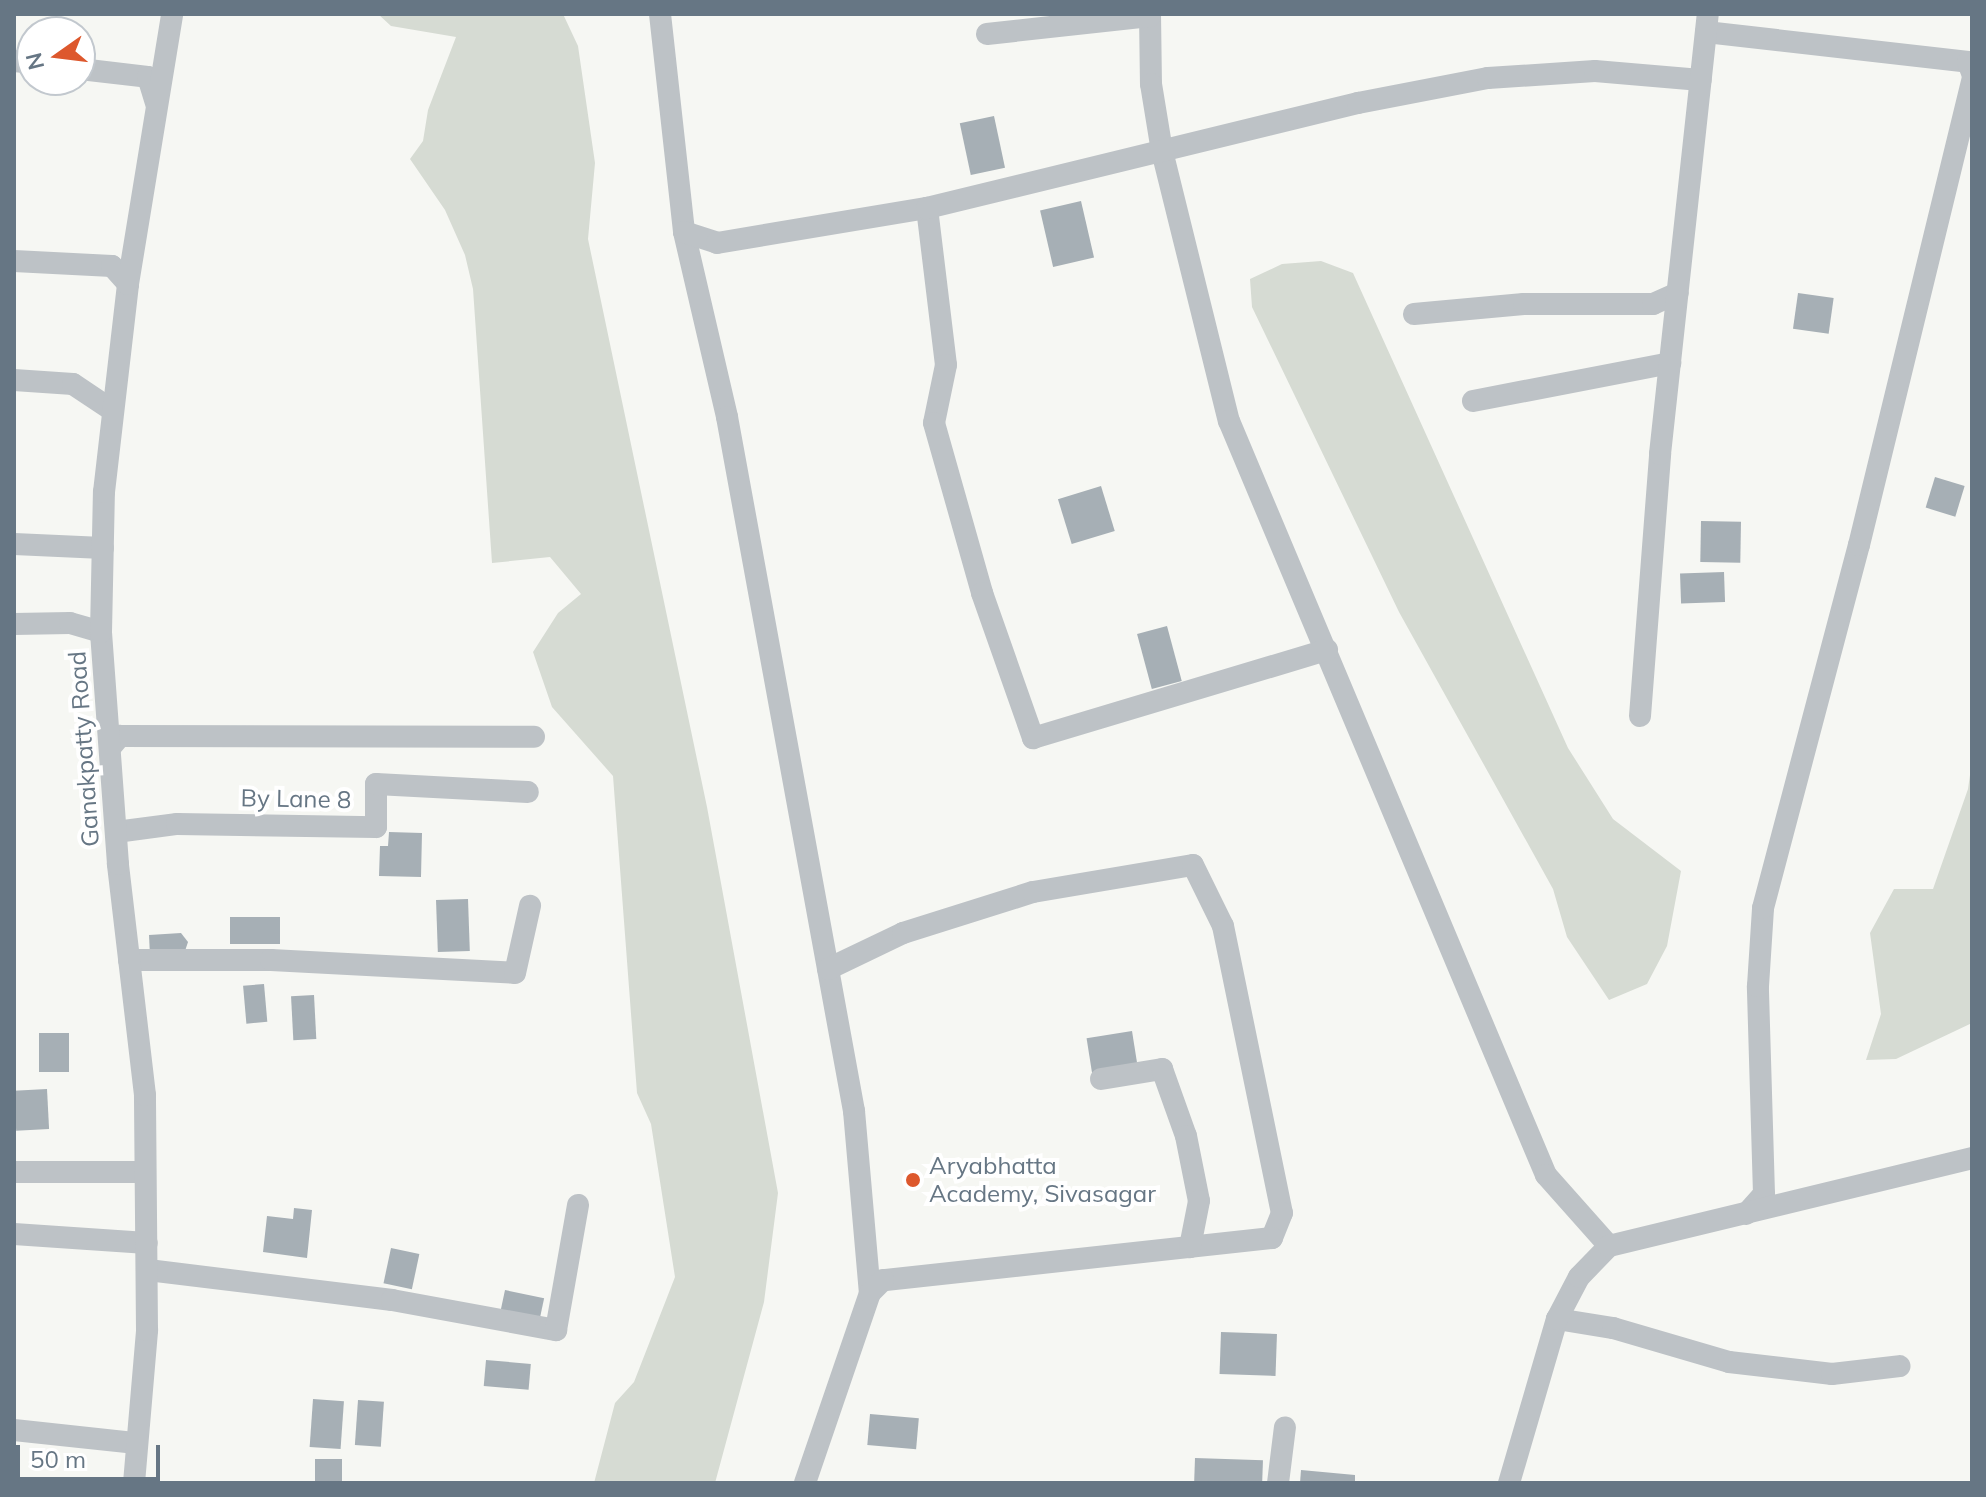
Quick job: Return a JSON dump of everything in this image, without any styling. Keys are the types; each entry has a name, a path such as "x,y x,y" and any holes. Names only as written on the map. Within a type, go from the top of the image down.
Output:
{"street":[{"name":"Ganakpatty Road","path":"134,1483 148,1270 145,1095 116,832 101,632 103,548 112,410 128,284 172,14"},
{"path":"660,14 684,232 727,417 854,1111 870,1293 805,1483"},
{"path":"987,34 1150,15 1151,84 1162,151 1229,421 1546,1175 1609,1246"},
{"path":"1640,716 1670,363 1707,23 1968,62 1972,73"},
{"path":"96,71 148,77 158,108"},
{"path":"684,232 717,243 927,208 1162,151 1488,78 1595,71 1701,80"},
{"path":"1746,1214 1764,1194 1758,986 1763,908 1859,545 1972,80"},
{"path":"927,208 946,365 934,423 982,593 1033,738 1327,650"},
{"path":"14,261 112,266 128,284"},
{"path":"1414,314 1524,304 1653,304 1678,293"},
{"path":"1473,401 1670,363"},
{"path":"14,380 73,384 112,410"},
{"path":"14,544 103,548"},
{"path":"14,624 70,623 101,632"},
{"path":"110,748 120,736 534,737"},
{"name":"By Lane 8","path":"116,832 207,824 376,827 376,784 528,792"},
{"path":"828,969 903,933 1033,892 1193,865 1223,926 1282,1213 1272,1238 883,1280 870,1293"},
{"path":"129,960 271,960 515,973 530,906"},
{"path":"1101,1079 1162,1069 1186,1136 1199,1201 1190,1247"},
{"path":"1509,1483 1557,1319 1579,1277 1609,1246 1972,1158"},
{"path":"14,1172 145,1172"},
{"path":"148,1270 392,1300 556,1330 578,1205"},
{"path":"14,1234 147,1243"},
{"path":"1557,1319 1613,1328 1729,1362 1832,1374 1900,1366"},
{"path":"1278,1483 1285,1427"},
{"path":"14,1430 136,1443"}],"shaded area":[{"path":"378,14 563,14 578,46 595,163 588,239 707,807 778,1193 764,1302 715,1483 594,1483 615,1403 634,1382 675,1277 651,1124 637,1093 613,776 552,707 533,652 558,613 581,594 550,557 492,563 473,289 465,255 445,210 410,159 423,141 428,110 456,37 391,26"},
{"path":"1321,261 1353,273 1568,748 1613,819 1681,871 1667,946 1647,984 1609,1000 1567,937 1553,889 1399,612 1252,307 1250,279 1282,264"},
{"path":"1972,761 1972,1023 1896,1059 1866,1060 1881,1014 1870,933 1894,889 1933,889 1968,789"}],"building":[{"path":"994,116 1005,168 971,175 960,123"},
{"path":"1081,201 1094,258 1053,267 1040,210"},
{"path":"1798,293 1834,298 1829,334 1793,329"},
{"path":"1935,477 1965,486 1955,517 1926,508"},
{"path":"1101,486 1115,531 1072,544 1058,499"},
{"path":"1701,521 1741,522 1740,563 1700,562"},
{"path":"1724,572 1725,602 1681,604 1680,574"},
{"path":"1167,626 1182,681 1152,689 1137,634"},
{"path":"389,832 422,833 421,877 379,876 380,846 388,846"},
{"path":"468,899 470,951 438,952 436,900"},
{"path":"230,917 280,917 280,944 230,944"},
{"path":"181,933 188,942 184,954 150,956 149,935"},
{"path":"264,984 267,1022 246,1024 243,986"},
{"path":"314,995 316,1039 293,1040 291,996"},
{"path":"1132,1031 1138,1067 1092,1074 1087,1038"},
{"path":"39,1033 69,1033 69,1072 39,1072"},
{"path":"47,1089 49,1129 16,1131 14,1091"},
{"path":"294,1208 312,1210 307,1258 263,1252 267,1216 293,1219"},
{"path":"391,1248 419,1254 412,1289 384,1283"},
{"path":"505,1290 544,1298 539,1325 499,1316"},
{"path":"1221,1332 1277,1334 1276,1376 1220,1374"},
{"path":"486,1360 531,1364 529,1390 484,1386"},
{"path":"313,1399 344,1401 341,1449 310,1447"},
{"path":"358,1400 384,1402 381,1447 355,1445"},
{"path":"870,1414 919,1418 916,1449 867,1445"},
{"path":"1195,1458 1263,1460 1262,1483 1194,1483"},
{"path":"315,1459 342,1459 342,1483 315,1483"},
{"path":"1301,1470 1355,1475 1355,1483 1300,1483"}],"place":[{"name":"Aryabhatta Academy, Sivasagar","path":"913,1180"}]}
